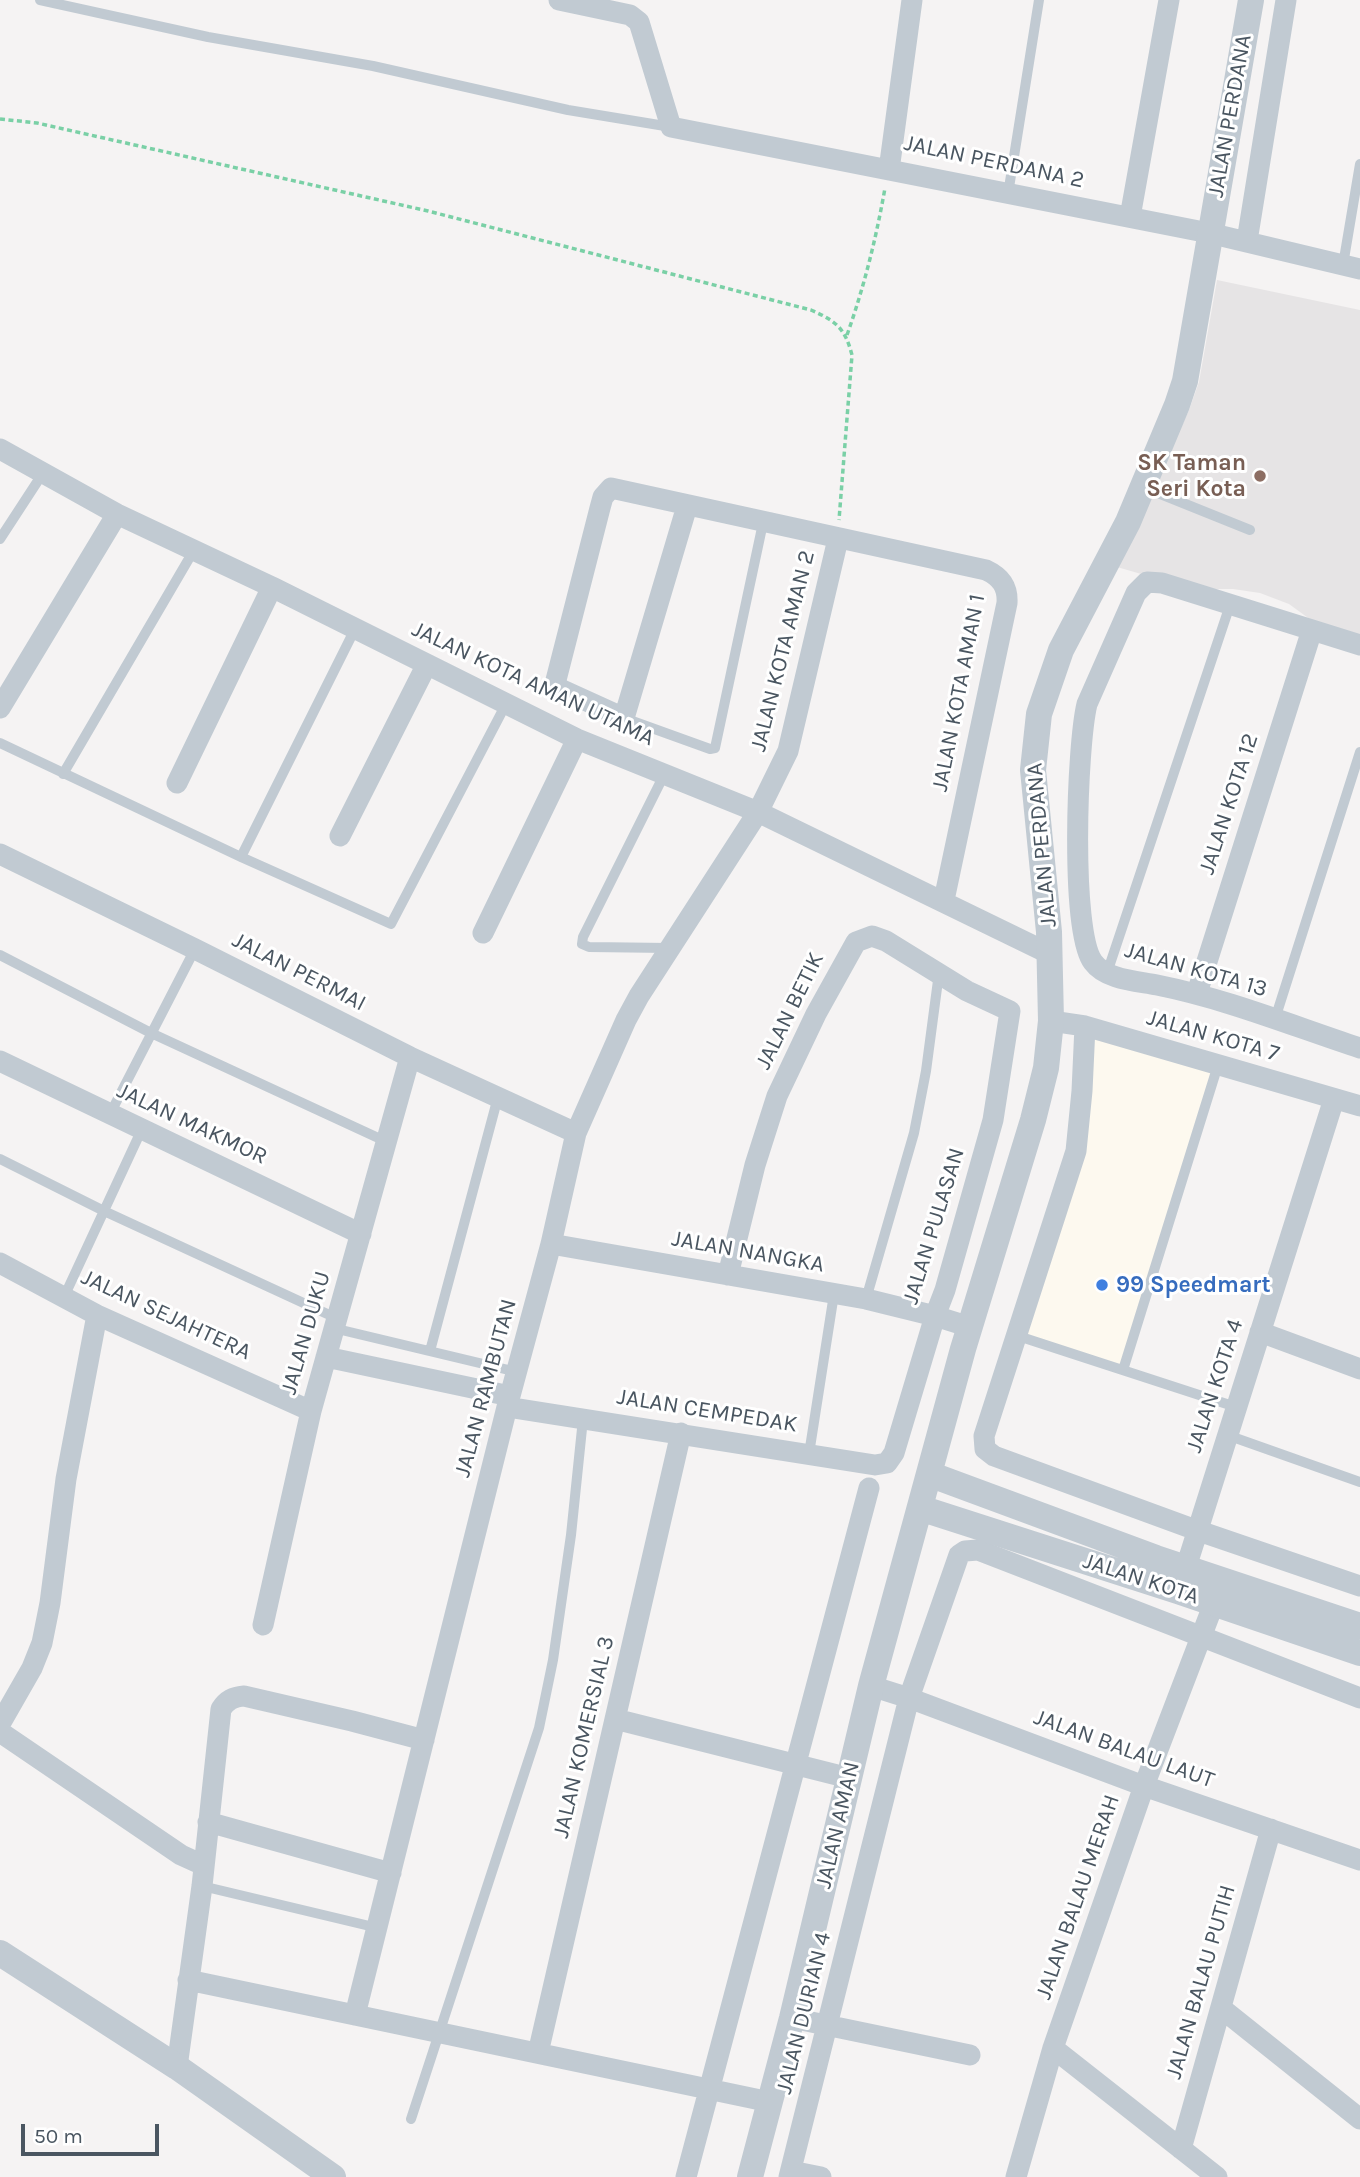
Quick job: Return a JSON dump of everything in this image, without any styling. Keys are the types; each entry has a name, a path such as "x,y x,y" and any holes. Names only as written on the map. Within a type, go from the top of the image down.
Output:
{"street":[{"path":"559,0 630,15 639,22 671,127 889,170"},
{"name":"JALAN PERDANA 2","path":"911,0 889,170 1209,233"},
{"path":"1130,217 1169,0"},
{"name":"JALAN PERDANA","path":"929,1474 1046,1068 1051,1021 1050,954 1033,770 1039,714 1061,650 1143,487 1185,381 1205,279 1209,233 1251,0"},
{"path":"1247,241 1286,0"},
{"path":"1209,233 1351,267"},
{"name":"JALAN KOTA AMAN UTAMA","path":"0,449 117,514 272,587 506,704 577,738 758,812 944,900 1050,954"},
{"path":"687,506 624,718 558,688 555,685 600,508 603,497 611,488 838,539"},
{"path":"0,708 117,514"},
{"name":"JALAN KOTA AMAN 2","path":"758,812 792,738 838,539"},
{"name":"JALAN KOTA AMAN 1","path":"838,539 986,570 1000,579 1005,586 1007,603 944,900"},
{"name":"JALAN KOTA 13","path":"1230,605 1162,583 1147,582 1136,593 1087,704 1083,722 1078,790 1079,900 1084,940 1093,962 1115,976 1197,993 1275,1019 1358,1041"},
{"path":"177,783 272,587"},
{"path":"1230,605 1360,645"},
{"name":"JALAN KOTA 12","path":"1197,993 1312,631"},
{"path":"340,836 427,664"},
{"path":"483,933 577,738"},
{"name":"JALAN RAMBUTAN","path":"355,2015 551,1244 576,1133 626,1020 669,948 758,812"},
{"name":"JALAN PERMAI","path":"0,855 195,948 410,1057 576,1133"},
{"name":"JALAN BETIK","path":"728,1275 755,1166 778,1096 816,1014 851,948 863,937 880,939 967,990 1010,1011"},
{"name":"JALAN PULASAN","path":"894,1453 945,1290 993,1119 1010,1011"},
{"name":"JALAN KOTA 7","path":"1051,1021 1085,1026 1360,1106"},
{"path":"1085,1026 1083,1091 1076,1151 1015,1335 983,1443 988,1453 1196,1530 1360,1586"},
{"name":"JALAN DUKU","path":"263,1625 311,1411 410,1057"},
{"name":"JALAN MAKMOR","path":"0,1061 361,1234"},
{"name":"JALAN KOTA 4","path":"1182,1579 1334,1099"},
{"name":"JALAN NANGKA","path":"551,1244 866,1299 935,1316 970,1328"},
{"name":"JALAN SEJAHTERA","path":"0,1263 97,1315 311,1411"},
{"path":"0,1724 32,1668 42,1643 66,1479 97,1315"},
{"path":"1260,1332 1360,1369"},
{"name":"JALAN CEMPEDAK","path":"326,1357 583,1419 875,1465 887,1463 894,1453"},
{"name":"JALAN KOMERSIAL 3","path":"538,2053 681,1433"},
{"name":"JALAN AMAN","path":"750,2177 792,2018 871,1686 929,1474"},
{"name":"JALAN KOTA","path":"929,1474 1182,1579"},
{"path":"686,2177 869,1488"},
{"name":"JALAN KOTA","path":"920,1508 1218,1591 1360,1626"},
{"name":"JALAN DURIAN 4","path":"790,2174 909,1698 956,1561 965,1551 971,1549 1202,1638"},
{"name":"JALAN KOTA","path":"1218,1591 1360,1653"},
{"name":"JALAN BALAU MERAH","path":"1016,2177 1053,2048 1144,1786 1218,1591"},
{"path":"1202,1638 1360,1698"},
{"name":"JALAN BALAU LAUT","path":"871,1686 1144,1786 1360,1860"},
{"path":"177,2067 188,1980 194,1866 208,1822 221,1709 231,1699 244,1696 424,1740"},
{"path":"615,1719 849,1777"},
{"path":"0,1732 194,1866"},
{"path":"208,1822 391,1873"},
{"name":"JALAN BALAU PUTIH","path":"1181,2149 1271,1829"},
{"path":"0,1953 177,2067 332,2177"},
{"path":"188,1980 770,2102"},
{"path":"1221,2008 1360,2119"},
{"path":"792,2018 970,2055"},
{"path":"1053,2048 1217,2177"},
{"path":"790,2174 821,2177"}],"lane":[{"path":"40,0 208,37 373,66 568,110 671,127"},
{"path":"1009,194 1039,0"},
{"path":"1351,267 1360,164"},
{"path":"0,539 43,473"},
{"path":"1143,487 1250,530"},
{"path":"624,718 710,749 715,748 763,523"},
{"path":"63,774 194,550"},
{"path":"1107,973 1230,605"},
{"path":"241,857 355,629"},
{"path":"0,743 241,857 393,923 506,704"},
{"path":"1275,1019 1360,752"},
{"path":"664,775 583,937 582,944 589,947 669,948"},
{"path":"110,1114 195,948"},
{"path":"0,956 152,1033 387,1142"},
{"path":"866,1299 914,1133 926,1071 939,973"},
{"path":"1123,1370 1218,1065"},
{"path":"430,1352 498,1097"},
{"path":"64,1297 142,1129"},
{"path":"0,1159 335,1323 430,1352 517,1372"},
{"path":"809,1454 834,1294"},
{"path":"1015,1335 1236,1407"},
{"path":"411,2119 539,1728 553,1660 571,1535 583,1419"},
{"path":"1227,1435 1360,1482"},
{"path":"194,1866 378,1928"}],"path":[{"path":"0,119 37,123 441,214 811,310 831,318 847,335 852,355 838,539"},
{"path":"847,335 874,248 889,170"}],"shaded area":[{"name":"SK Taman Seri Kota","path":"1217,280 1360,310 1360,642 1311,620 1289,604 1260,593 1233,589 1193,589 1117,567 1189,410 1199,382"},
{"path":"1079,1018 1223,1061 1125,1375 1006,1336 1070,1149"}],"place":[{"name":"SK Taman Seri Kota","path":"1260,476"},
{"name":"99 Speedmart","path":"1102,1285"}]}
